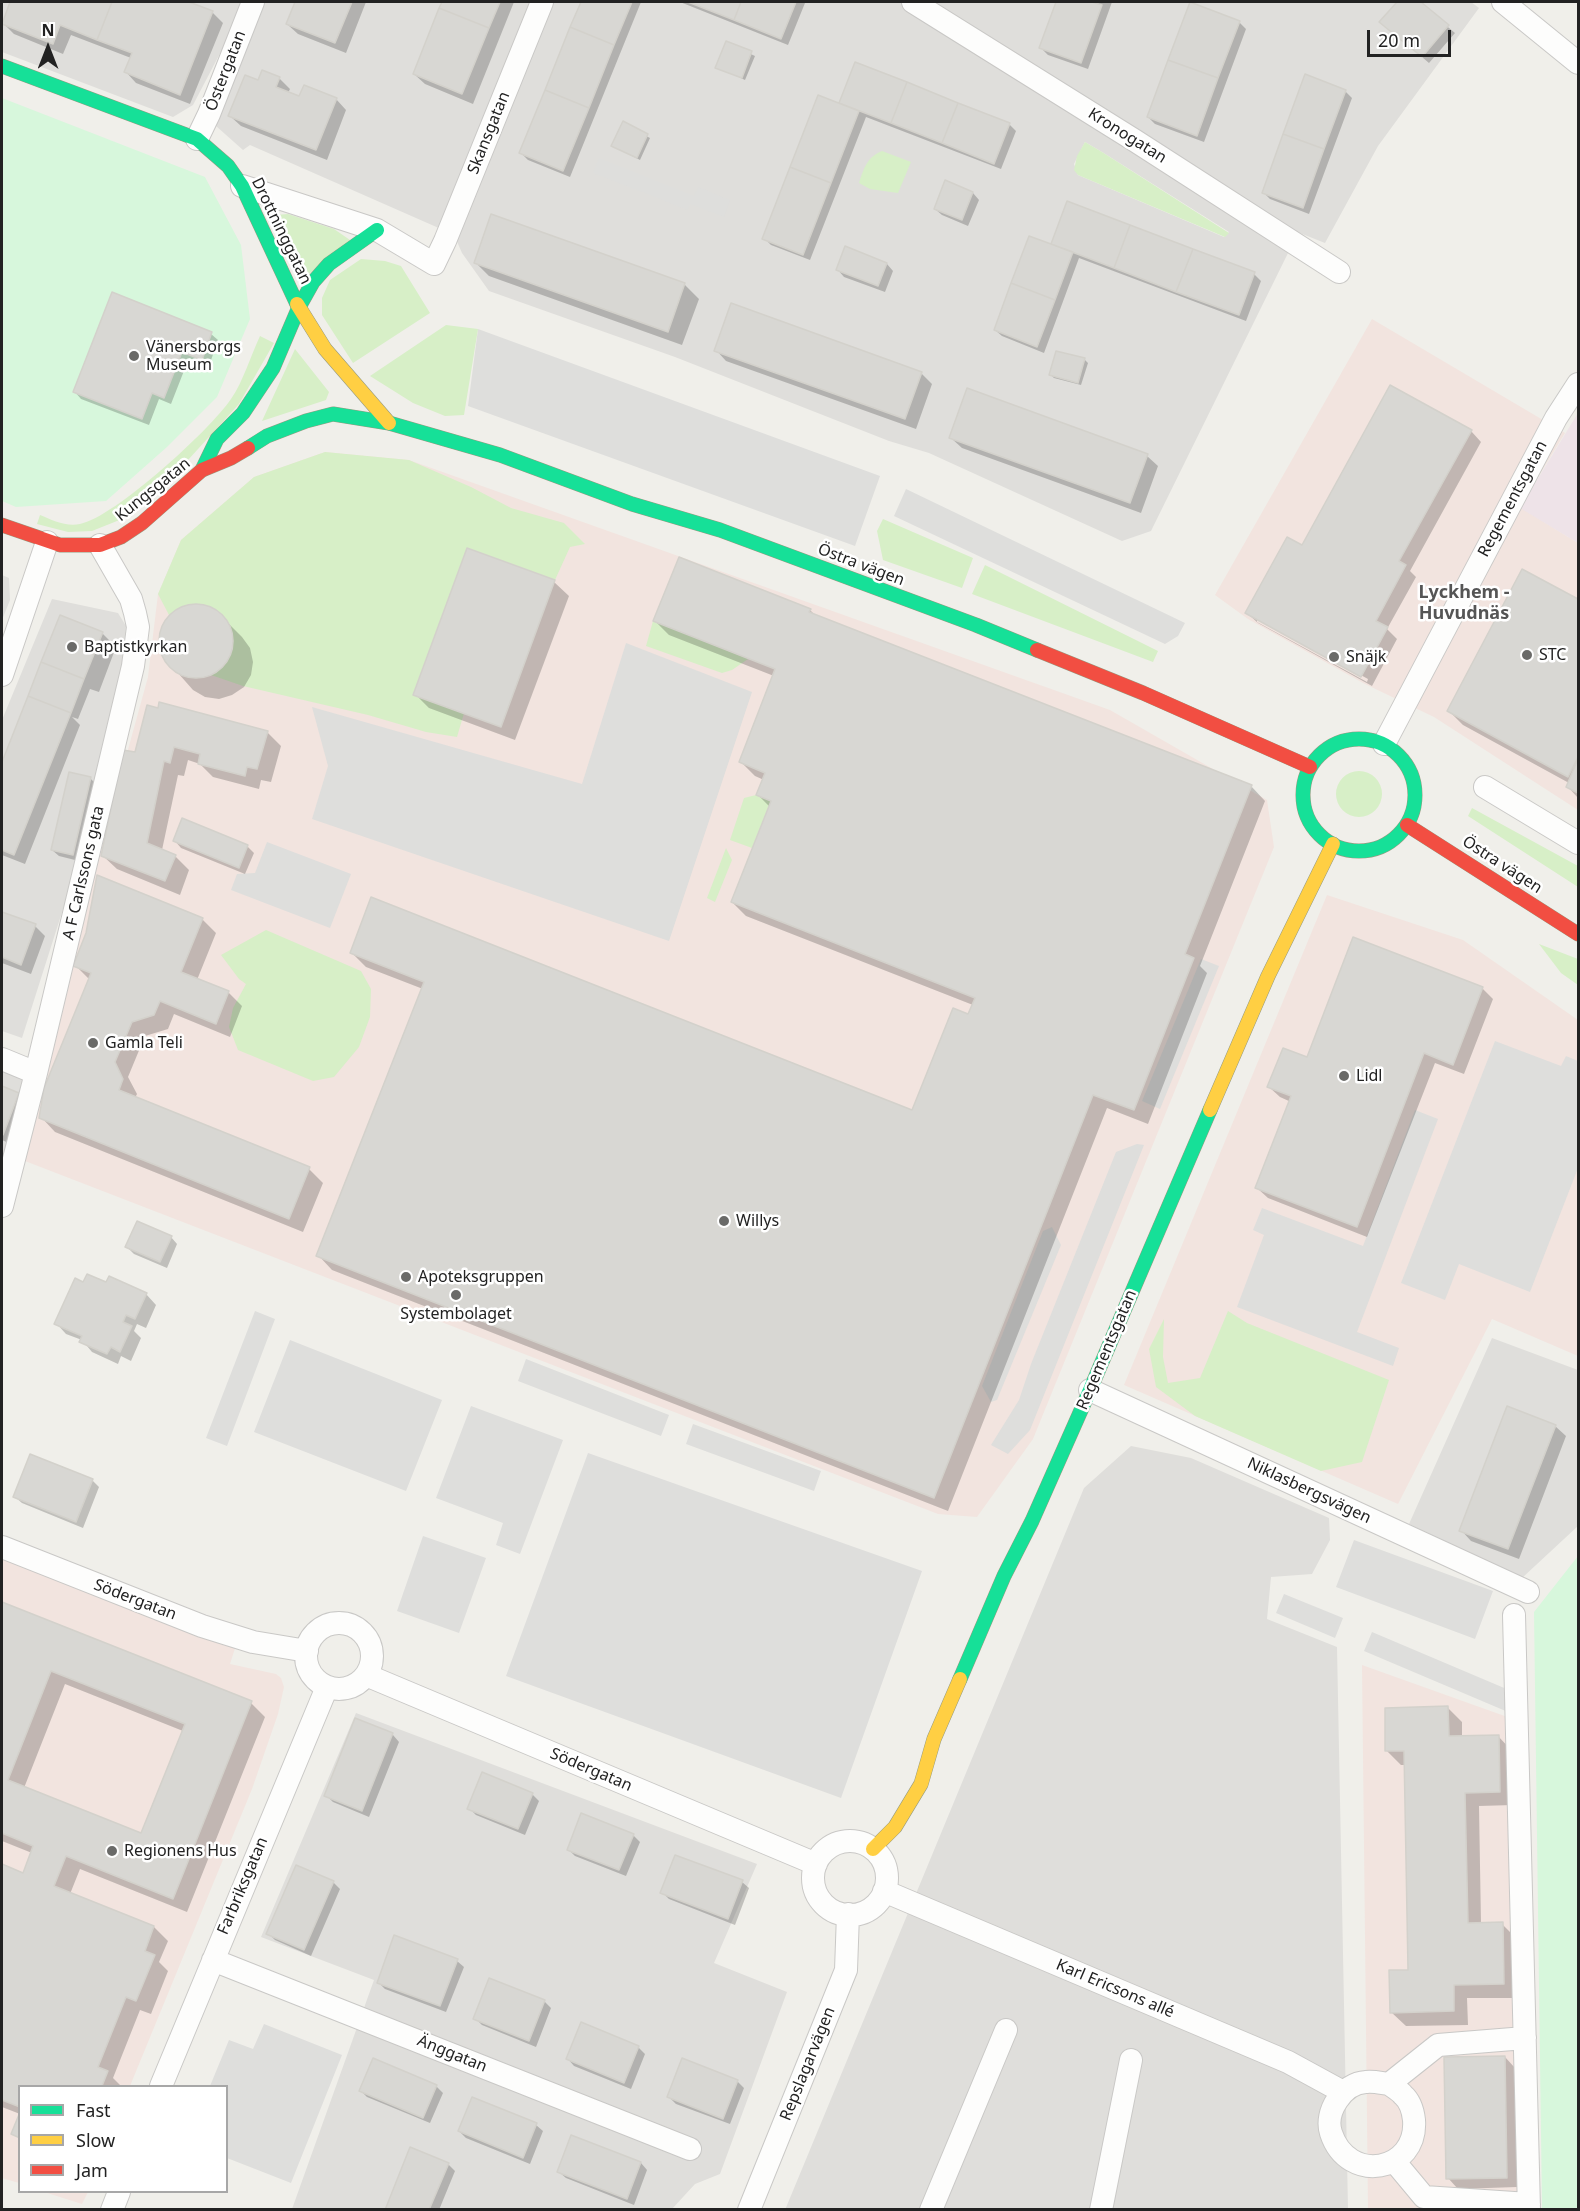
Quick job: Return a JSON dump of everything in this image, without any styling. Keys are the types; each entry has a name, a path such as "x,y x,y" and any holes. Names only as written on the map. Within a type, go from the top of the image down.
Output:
{"street":[{"name":"Östergatan","path":"197,139 253,2"},
{"name":"Skansgatan","path":"376,230 434,264 542,2"},
{"name":"Kronogatan","path":"913,2 1125,134 1339,272"},
{"path":"1503,2 1578,63"},
{"name":"Drottninggatan","path":"2,66 197,139 228,166 242,186 299,307 325,349 389,423"},
{"path":"242,186 376,230"},
{"path":"202,470 218,439 243,413 273,368 299,307 313,282 329,264 376,230"},
{"name":"Regementsgatan","path":"1384,744 1556,418 1578,384"},
{"name":"Kungsgatan","path":"2,525 60,545 100,545 121,537 142,524 202,470 231,459 267,436 306,421 333,414 389,423"},
{"name":"Östra vägen","path":"389,423 500,455 632,504 720,530 997,634 1143,693 1310,767"},
{"path":"2,675 47,542"},
{"name":"A F Carlssons gata","path":"2,1206 134,666 138,627 135,613 131,599 100,545"},
{"path":"1368,739 1384,744 1403,759 1414,780 1415,803 1407,825 1389,842 1374,849 1349,850 1333,844 1320,835 1307,815 1303,791 1310,767 1320,754 1342,741 1368,739"},
{"path":"1485,787 1578,843"},
{"name":"Östra vägen","path":"1407,825 1578,934"},
{"name":"Regementsgatan","path":"873,1849 895,1827 921,1784 934,1739 1004,1575 1032,1521 1090,1390 1268,976 1333,844"},
{"path":"2,1059 36,1073"},
{"name":"Niklasbergsvägen","path":"1090,1390 1528,1592"},
{"name":"Södergatan","path":"2,1548 202,1626 253,1642 307,1651"},
{"path":"1394,2161 1424,2197 1529,2207 1514,1615"},
{"path":"334,1623 351,1625 364,1634 371,1647 372,1662 366,1675 359,1683 349,1688 338,1689 327,1687 315,1678 308,1666 307,1651 314,1635 323,1627 334,1623"},
{"name":"Södergatan","path":"366,1675 816,1864"},
{"name":"Farbriksgatan","path":"161,2085 327,1687"},
{"path":"841,1842 858,1842 873,1849 881,1858 886,1869 885,1892 881,1899 863,1912 848,1914 834,1911 819,1898 814,1884 816,1864 826,1851 841,1842"},
{"name":"Karl Ericsons allé","path":"885,1892 1288,2062 1343,2092"},
{"name":"Repslagarvägen","path":"749,2210 846,1970 848,1914"},
{"name":"Änggatan","path":"213,1960 690,2150"},
{"path":"931,2210 1006,2030"},
{"path":"1389,2084 1438,2045 1525,2038"},
{"path":"1101,2210 1131,2060"},
{"path":"1365,2082 1389,2084 1404,2095 1413,2112 1415,2130 1408,2148 1394,2161 1370,2167 1351,2162 1336,2148 1329,2129 1332,2109 1343,2092 1353,2085 1365,2082"},
{"path":"112,2210 119,2193"}],"shaded area":[{"path":"2,2 241,2 227,40 193,105 173,117 2,52"},
{"path":"264,2 532,2 441,229 250,145 243,150 216,126"},
{"path":"552,2 901,2 1290,249 1151,531 1122,541 929,453 889,441 675,357 489,291 462,253 455,237","holes":["1085,142 1229,232 1224,237 1078,175 1074,164"]},
{"path":"925,2 1471,2 1479,8 1378,146 1325,243 1272,222"},
{"path":"599,158 694,196 698,187 730,200 724,217 690,204 688,210 593,173"},
{"path":"1372,319 1565,433 1520,507 1578,543 1578,810 1434,717 1363,683 1248,619 1215,595"},
{"path":"478,329 880,476 855,546 468,406"},
{"path":"1578,413 1578,543 1520,508"},
{"path":"325,452 409,460 1110,710 1267,800 1274,847 1033,1439 977,1517 938,1514 25,1161 66,975 148,677 158,594 181,540 254,477"},
{"path":"906,489 1185,623 1178,636 1165,644 894,516"},
{"path":"2,575 9,578 10,600 2,620"},
{"path":"52,599 118,613 126,626 122,663 77,865 22,1038 2,1031 2,720"},
{"path":"626,643 752,692 669,941 312,819 328,766 312,707 582,784"},
{"path":"267,842 351,874 330,928 231,890 237,874 255,873"},
{"path":"1327,895 1463,940 1578,1020 1578,1356 1492,1319 1398,1504 1124,1385"},
{"path":"1201,959 1219,966 1160,1109 1142,1101"},
{"path":"1495,1041 1561,1066 1566,1056 1578,1061 1578,1168 1530,1292 1459,1264 1445,1300 1401,1283"},
{"path":"2,1071 31,1082 2,1177"},
{"path":"1415,1110 1438,1119 1357,1332 1399,1348 1393,1366 1237,1307 1264,1235 1253,1230 1262,1208 1363,1246"},
{"path":"1137,1144 1144,1145 1030,1430 1008,1454 991,1445 1019,1400 1031,1364 1116,1152"},
{"path":"1052,1227 1061,1245 997,1400 991,1402 982,1386 1043,1231"},
{"path":"255,1311 275,1319 227,1446 206,1438"},
{"path":"1492,1338 1578,1370 1578,1526 1522,1578 1409,1524"},
{"path":"290,1340 442,1400 406,1491 254,1432"},
{"path":"526,1359 669,1415 661,1436 518,1381"},
{"path":"471,1406 563,1440 520,1554 496,1545 503,1523 436,1498"},
{"path":"693,1424 821,1471 814,1491 686,1444"},
{"path":"1131,1446 1191,1458 1329,1518 1330,1540 1312,1574 1271,1577 1267,1619 1337,1647 1348,2209 785,2210 1084,1488"},
{"path":"588,1453 922,1571 841,1798 506,1676"},
{"path":"423,1536 486,1558 459,1633 397,1611"},
{"path":"1354,1540 1493,1591 1475,1639 1336,1587"},
{"path":"2,1553 237,1642 230,1664 276,1674 281,1678 284,1687 278,1714 252,1789 130,2085 18,2085 18,2183 2,2178"},
{"path":"1284,1594 1343,1618 1335,1638 1276,1613"},
{"path":"1372,1632 1516,1693 1508,1712 1364,1651"},
{"path":"1362,1665 1513,1719 1521,2209 1368,2209"},
{"path":"356,1713 757,1864 714,1963 787,1992 720,2174 695,2184 672,2209 292,2209 374,1980 261,1937"},
{"path":"264,2024 342,2055 291,2183 228,2158 228,2085 210,2085 229,2040 253,2049"},
{"path":"47,2193 88,2193 82,2204"}],"green space":[{"path":"2,98 205,177 241,245 250,319 217,397 167,447 106,501 16,507 2,501"},
{"path":"1085,142 1229,233 1225,237 1078,175 1074,170 1077,156"},
{"path":"882,151 911,162 898,193 870,189 859,183 869,160"},
{"path":"288,214 334,229 350,240 303,279 275,215"},
{"path":"361,259 385,261 401,266 430,313 353,363 322,315 322,298 330,280"},
{"path":"446,325 478,329 464,415 445,416 413,403 370,376"},
{"path":"260,336 274,343 239,404 188,460 132,515 92,531 68,532 37,524 40,515 70,525 80,524 96,518 138,490 220,413 243,377"},
{"path":"295,349 329,392 326,400 262,421"},
{"path":"325,452 409,460 471,487 511,508 564,523 585,544 570,547 555,580 467,548 413,694 464,713 457,737 426,732 368,715 243,686 211,675 223,667 229,658 232,637 229,626 216,610 206,605 191,604 169,615 158,594 181,540 254,477"},
{"path":"883,519 973,558 962,588 883,560 877,531"},
{"path":"985,565 1158,651 1153,662 972,594"},
{"path":"653,621 748,659 732,670 722,673 646,646"},
{"path":"1359,771 1375,778 1382,794 1375,810 1359,817 1343,810 1336,794 1343,778"},
{"path":"756,795 771,801 752,848 730,840 744,798"},
{"path":"1472,808 1578,866 1578,887 1468,816"},
{"path":"726,848 732,860 715,902 707,898"},
{"path":"266,930 361,971 371,989 370,1017 359,1047 334,1077 313,1081 238,1050 229,1027 233,1008 246,984 239,979 221,955"},
{"path":"1539,944 1578,959 1578,985 1561,973"},
{"path":"1228,1311 1247,1323 1389,1380 1362,1462 1321,1471 1195,1416 1156,1387 1149,1349 1164,1319 1163,1357 1168,1383 1200,1378"},
{"path":"1578,1556 1578,2209 1542,2209 1534,1612"}],"building":[{"path":"10,2 112,2 97,40 60,25 53,44 2,24"},
{"path":"112,2 189,2 213,11 180,95 124,72 132,53 97,40"},
{"path":"295,2 352,2 335,43 286,24"},
{"path":"442,2 500,2 489,28 439,8"},
{"path":"581,2 632,2 614,45 570,27"},
{"path":"688,2 741,2 734,20"},
{"path":"741,2 796,2 781,39 734,20"},
{"path":"1056,2 1092,2 1102,5 1081,63 1039,48"},
{"path":"1190,2 1240,21 1218,78 1168,60"},
{"path":"1397,2 1421,2 1449,25 1422,57 1379,22"},
{"path":"439,8 489,28 462,94 413,74"},
{"path":"570,27 614,45 589,108 545,90"},
{"path":"726,41 752,51 742,78 715,68"},
{"path":"1168,60 1218,78 1197,136 1147,117"},
{"path":"855,62 907,82 891,123 839,103"},
{"path":"262,70 280,77 276,87 299,96 304,85 337,98 316,150 228,116 245,75 258,80"},
{"path":"1305,74 1346,90 1324,149 1283,134"},
{"path":"907,82 958,103 942,143 891,123"},
{"path":"545,90 589,108 563,171 519,153"},
{"path":"818,95 859,111 831,183 790,167"},
{"path":"958,103 1010,123 994,164 942,143"},
{"path":"623,121 648,134 637,158 611,146"},
{"path":"1283,134 1324,149 1303,208 1262,193"},
{"path":"790,167 831,183 803,255 762,239"},
{"path":"945,180 973,192 962,220 934,209"},
{"path":"1067,201 1130,225 1114,268 1051,244"},
{"path":"491,214 685,283 668,332 474,263"},
{"path":"1130,225 1193,249 1176,292 1114,268"},
{"path":"1029,236 1073,252 1055,300 1011,283"},
{"path":"845,246 887,263 878,286 836,270"},
{"path":"1193,249 1255,272 1239,315 1176,292"},
{"path":"1011,283 1055,300 1037,347 994,330"},
{"name":"Vänersborgs Museum","path":"112,292 212,332 202,360 182,352 164,398 152,393 142,419 73,392"},
{"path":"731,303 922,372 905,419 714,351"},
{"path":"1056,351 1085,358 1078,383 1049,375"},
{"path":"1390,385 1472,430 1399,561 1406,565 1376,621 1388,627 1361,677 1245,613 1287,537 1302,545"},
{"path":"967,388 1148,454 1130,503 949,438"},
{"path":"467,548 555,580 501,727 413,695"},
{"path":"679,557 811,609 809,612 1252,785 1185,954 1194,958 1134,1110 1093,1095 934,1498 316,1256 424,982 350,953 371,897 912,1110 953,1008 968,1014 975,998 731,902 771,801 756,795 765,773 739,762 775,669 653,621"},
{"name":"STC","path":"1522,569 1578,599 1578,757 1568,777 1447,711"},
{"path":"196,604 217,610 227,620 233,641 227,662 217,672 196,678 175,672 165,662 159,641 165,620 175,610"},
{"name":"Baptistkyrkan","path":"60,615 103,632 84,679 41,662"},
{"path":"41,662 84,679 71,713 28,696"},
{"path":"28,696 71,713 14,855 2,850 2,762"},
{"path":"159,702 268,731 257,769 247,767 245,776 198,764 200,754 174,747 170,763 164,761 147,843 176,855 165,881 101,856 123,750 135,752 147,705 158,708"},
{"path":"1578,759 1578,793 1566,787"},
{"path":"69,772 91,777 73,855 51,850"},
{"path":"182,818 248,845 239,868 173,841"},
{"name":"Gamla Teli","path":"97,875 203,918 181,972 229,991 216,1024 160,1001 154,1015 132,1022 115,1062 123,1079 119,1090 310,1167 289,1219 39,1118 44,1088 91,973 73,966 86,933"},
{"path":"2,912 36,924 21,965 2,957"},
{"name":"Lidl","path":"1353,937 1483,987 1453,1065 1424,1053 1357,1227 1255,1188 1291,1096 1267,1087 1283,1048 1307,1057"},
{"path":"2,1086 19,1093 3,1135 2,1135"},
{"path":"137,1221 172,1236 160,1262 125,1247"},
{"path":"87,1274 106,1282 109,1276 147,1293 135,1319 126,1315 123,1322 132,1326 120,1352 111,1347 107,1354 79,1342 82,1336 54,1324 75,1278 83,1282"},
{"path":"1507,1406 1556,1425 1508,1549 1459,1531"},
{"path":"30,1454 93,1479 76,1522 13,1497"},
{"name":"Regionens Hus","path":"2,1602 252,1701 173,1899 66,1856 54,1886 154,1926 145,1951 155,1955 136,2001 126,1997 98,2067 108,2071 102,2085 18,2085 18,2106 2,2100 2,1864 23,1873 33,1846 2,1833","holes":["51,1671 185,1724 141,1833 8,1780"]},
{"path":"1448,1706 1449,1736 1499,1735 1500,1792 1465,1793 1468,1923 1503,1922 1504,1984 1454,1985 1454,2011 1390,2013 1389,1970 1408,1970 1404,1751 1385,1751 1385,1708"},
{"path":"355,1718 393,1733 362,1811 324,1796"},
{"path":"482,1772 533,1793 518,1829 467,1809"},
{"path":"581,1813 634,1834 619,1870 567,1850"},
{"path":"675,1855 743,1880 728,1919 660,1893"},
{"path":"296,1865 334,1881 304,1950 266,1934"},
{"path":"394,1935 458,1959 440,2006 377,1983"},
{"path":"489,1978 545,2000 529,2041 473,2019"},
{"path":"581,2022 639,2046 624,2083 566,2059"},
{"path":"1505,2056 1507,2178 1446,2179 1444,2057"},
{"path":"373,2058 437,2085 423,2118 359,2091"},
{"path":"682,2058 738,2080 723,2119 667,2097"},
{"path":"472,2097 537,2123 523,2158 458,2131"},
{"path":"18,2117 18,2137 11,2134"},
{"path":"571,2135 641,2162 627,2199 557,2172"},
{"path":"410,2147 449,2163 429,2210 385,2210"}],"traffic: fast":[{"path":"2,66 197,139 228,166 242,186 297,304"},
{"path":"202,470 217,439 243,413 273,368 299,307 313,282 329,264 377,230"},
{"path":"248,448 267,436 306,421 333,414 389,423 500,455 632,504 720,530 1037,650"},
{"path":"1359,739 1380,743 1399,755 1411,774 1415,795 1411,816 1399,835 1380,847 1359,851 1338,847 1319,835 1307,816 1303,795 1307,774 1319,755 1338,743 1359,739"},
{"path":"960,1679 1004,1576 1032,1521 1090,1390 1210,1110"}],"traffic: slow":[{"path":"297,304 325,349 389,423"},
{"path":"1210,1110 1268,976 1333,844"},
{"path":"873,1849 895,1827 921,1784 934,1739 960,1679"}],"traffic: jam":[{"path":"2,525 60,545 100,545 121,537 142,523 202,470 248,448"},
{"path":"1037,650 1143,693 1310,767"},
{"path":"1407,825 1578,934"}],"place":[{"name":"Vänersborgs Museum","path":"134,356"},
{"name":"Baptistkyrkan","path":"72,647"},
{"name":"STC","path":"1527,655"},
{"name":"Snäjk","path":"1334,657"},
{"name":"Gamla Teli","path":"93,1043"},
{"name":"Lidl","path":"1344,1076"},
{"name":"Willys","path":"724,1221"},
{"name":"Apoteksgruppen","path":"406,1277"},
{"name":"Systembolaget","path":"456,1295"},
{"name":"Regionens Hus","path":"112,1851"}],"district":[{"name":"Lyckhem - Huvudnäs","path":"1464,603"}]}
